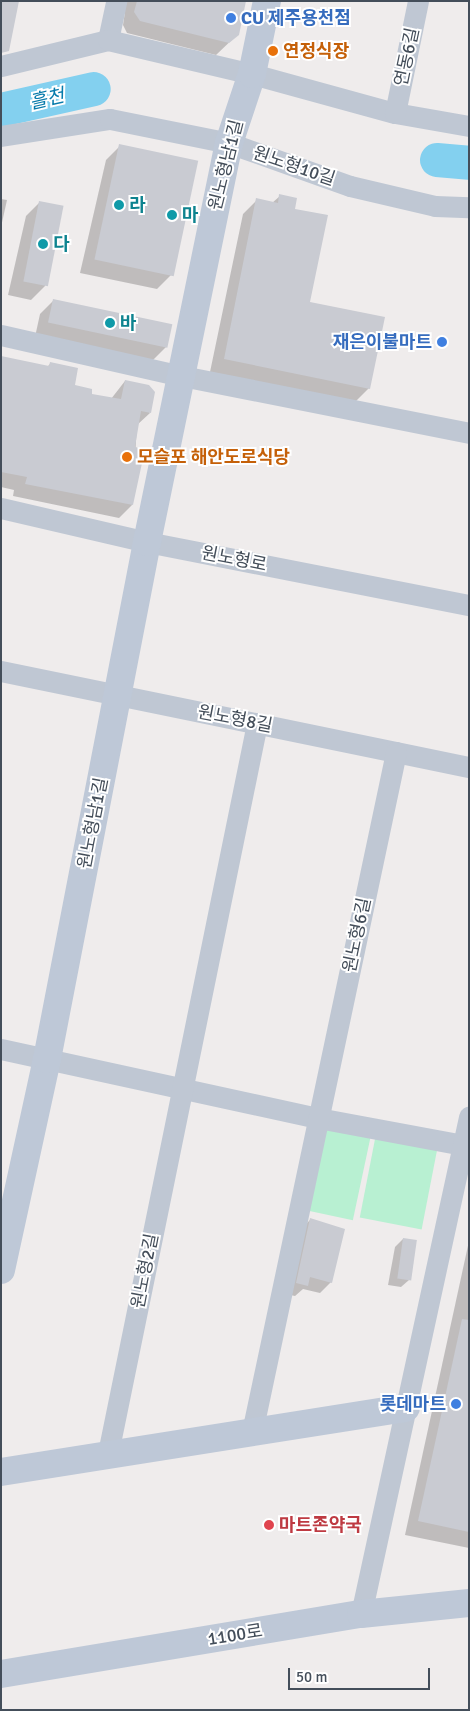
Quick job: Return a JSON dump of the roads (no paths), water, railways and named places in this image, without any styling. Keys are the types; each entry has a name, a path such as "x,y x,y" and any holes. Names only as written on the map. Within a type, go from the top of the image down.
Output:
{"street":[{"path":"108,40 116,1"},
{"name":"원노형남1길","path":"1,1270 8,1210 47,1059 147,542 229,143 252,74 267,1"},
{"name":"연동6길","path":"395,112 418,1"},
{"path":"1,66 108,40 252,74 395,112 469,126"},
{"name":"원노형10길","path":"1,136 110,119 229,143 350,186 435,206 469,207"},
{"path":"1,335 182,376 469,433"},
{"name":"원노형로","path":"1,508 147,542 469,605"},
{"name":"원노형8길","path":"1,671 469,767"},
{"path":"182,1088 256,724"},
{"name":"원노형6길","path":"318,1118 396,752"},
{"path":"1,1049 318,1118 466,1146"},
{"name":"원노형2길","path":"108,1453 182,1088"},
{"path":"362,1614 406,1408 466,1146 469,1117"},
{"path":"252,1432 318,1118"},
{"path":"1,1472 108,1453 406,1408"},
{"name":"1100로","path":"1,1674 362,1614 469,1603"}],"waterway":[{"name":"흘천","path":"1,110 94,89"},
{"name":"흘천","path":"437,160 469,163"}],"place":[{"name":"CU 제주용천점","path":"231,18"},
{"name":"연정식장","path":"273,51"},
{"name":"라","path":"119,205"},
{"name":"마","path":"172,215"},
{"name":"다","path":"43,244"},
{"name":"바","path":"110,323"},
{"name":"재은이불마트","path":"442,342"},
{"name":"모슬포 해안도로식당","path":"127,457"},
{"name":"롯데마트","path":"456,1404"},
{"name":"마트존약국","path":"269,1525"}]}
